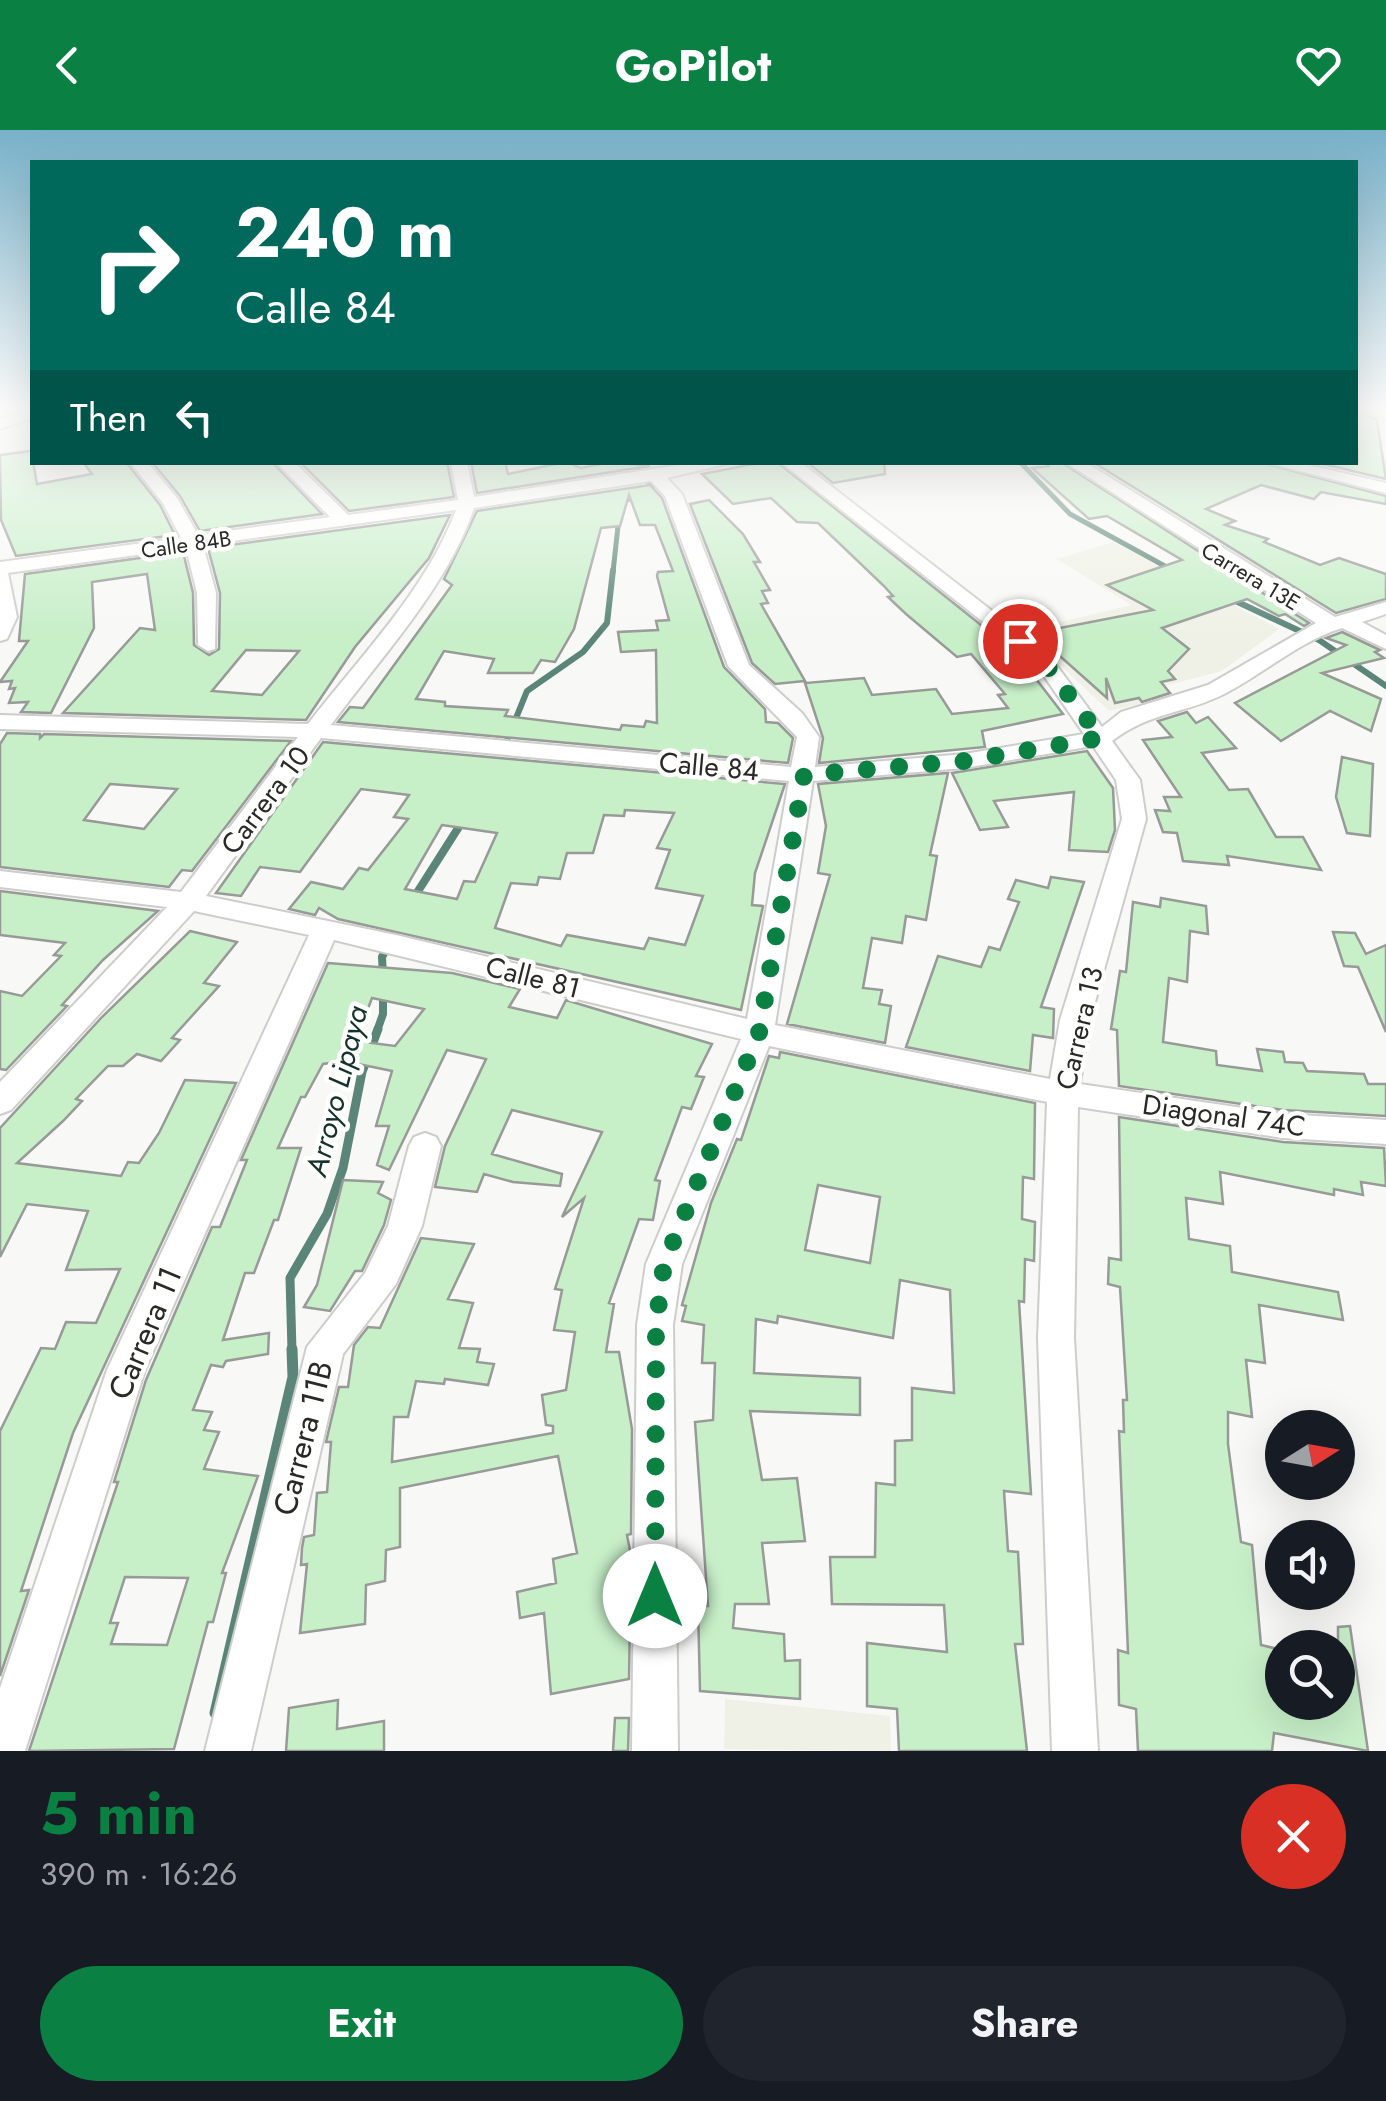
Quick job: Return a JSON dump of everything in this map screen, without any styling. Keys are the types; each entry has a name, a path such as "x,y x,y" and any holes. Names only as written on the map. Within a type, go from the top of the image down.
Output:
{"street":[{"path":"158,485 182,513 192,544 211,609 208,645"},
{"path":"307,485 342,519"},
{"path":"463,485 467,503"},
{"name":"Calle 84B","path":"0,571 586,485"},
{"path":"655,1751 656,1325 664,1264 759,1033 808,737 802,722 752,686 739,666 680,510 673,494 661,485"},
{"name":"Carrera 13","path":"818,485 1042,659 1128,780 1134,818 1075,1020 1063,1093 1056,1338 1074,1751"},
{"name":"Carrera 13E","path":"1107,485 1321,627 1386,643"},
{"name":"Carrera 10","path":"0,1102 188,901 415,598 454,538 467,503"},
{"path":"0,571 7,617 0,634"},
{"name":"Calle 84","path":"0,722 317,731 804,775 964,761 1101,738 1129,717 1216,690 1321,627 1386,608"},
{"name":"Calle 81","path":"0,879 188,901 325,928 759,1033 1063,1093"},
{"name":"Carrera 11","path":"2,1751 126,1370 325,928"},
{"name":"Diagonal 74C","path":"1063,1093 1284,1126 1386,1132"},
{"name":"Carrera 11B","path":"228,1751 326,1347 378,1284 405,1226 425,1146"}],"shaded area":[{"path":"1113,542 1279,629 1222,671 1160,687 1165,698 1109,711 1024,631 1131,605 1057,559"},
{"path":"725,1699 890,1716 891,1751 724,1749"}],"building":[{"path":"0,485 144,485 175,535 16,556 1,520"},
{"path":"171,485 294,485 322,514 200,531"},
{"path":"323,485 452,485 454,497 349,511"},
{"path":"475,485 531,485 477,493"},
{"path":"650,485 662,498 724,667 765,709 766,722 778,723 793,738 788,763 338,722 350,707 363,708 452,585 444,579 477,511","holes":["629,495 640,525 655,525 673,571 658,572 657,576 669,620 656,621 658,630 618,632 621,652 656,650 657,723 646,721 644,727 622,725 620,730 505,716 508,710 445,706 445,702 416,699 444,651 494,659 488,673 533,673 541,660 555,662 574,629 601,528 620,526"]},
{"path":"713,485 805,485 1016,653 1063,714 982,731 985,747 819,763 823,738 805,683 864,678 872,695 936,689 952,714 1008,708 998,695 1005,694 971,654 957,657 906,614 888,597 893,596 884,586 818,523 797,522 771,498 733,504"},
{"path":"1051,485 1096,485 1309,623 1304,626 1247,599 1162,628 1189,649 1168,671 1175,679 1161,682 1170,693 1142,702 1139,698 1115,703 1106,678 1107,698 1034,633 1153,610 1107,585 1182,560 1107,516 1089,519"},
{"path":"1129,485 1344,485 1386,496 1386,504 1321,492 1314,499 1261,485 1206,509 1235,521 1225,525 1268,539 1264,542 1320,565 1339,558 1386,574 1386,599 1336,613"},
{"path":"709,500 743,534 760,562 754,562 770,590 762,591 768,603 761,604 805,681 775,684 752,663 690,504"},
{"path":"450,515 429,558 355,647 306,720 63,713 140,628 155,630 147,574 92,582 94,628 51,713 21,712 28,702 9,703 15,688 9,689 12,681 0,682 28,641 19,641 25,574 183,552 193,593 194,645 209,655 219,649 220,593 208,548","holes":["246,650 299,651 262,695 212,691"]},
{"path":"1342,632 1380,650 1375,652 1384,658 1322,673 1381,699 1371,731 1330,711 1281,741 1235,703 1346,645 1326,638"},
{"path":"1187,712 1196,723 1208,717 1236,748 1202,753 1229,790 1248,789 1276,837 1303,837 1321,870 1227,856 1229,865 1183,861 1177,833 1163,832 1155,810 1170,811 1164,797 1181,797 1143,740 1172,737 1158,721"},
{"path":"7,733 40,734 40,738 44,734 291,741 192,871 182,870 169,887 0,867 0,744","holes":["110,784 177,789 144,829 84,820"]},
{"path":"323,742 785,784 755,873 752,905 763,906 741,1010 338,919 319,908 315,915 289,909 311,882 343,889 359,868 368,870 408,819 394,817 409,795 361,789 300,872 260,867 241,896 216,893","holes":["625,810 674,813 657,848 670,850 656,888 703,896 685,945 649,938 644,949 567,935 561,946 495,928 511,883 537,885 539,877 560,879 567,853 593,853 604,815 624,816","442,825 497,833 475,882 464,881 457,899 405,889"]},
{"path":"1087,751 1113,788 1115,830 1108,852 1069,850 1074,792 994,801 1008,827 980,830 952,773"},
{"path":"1342,757 1373,764 1370,836 1347,833 1336,797"},
{"path":"948,773 930,855 937,856 926,920 906,916 902,943 872,938 863,988 882,990 879,1004 891,1006 885,1043 787,1024 830,875 818,873 826,826 818,784"},
{"path":"1051,877 1084,882 1041,1007 1054,1009 1053,1038 1033,1035 1030,1071 906,1047 938,956 981,967 989,947 1000,950 1019,902 1008,899 1016,880 1048,888"},
{"path":"0,891 158,911 103,960 62,1005 67,1006 6,1070 0,1069 0,991 22,996 61,956 54,955 65,943 0,935"},
{"path":"1161,898 1206,906 1208,934 1190,931 1187,982 1169,978 1163,1042 1216,1051 1217,1065 1262,1071 1257,1049 1283,1052 1285,1062 1303,1063 1307,1071 1364,1074 1368,1084 1386,1084 1386,1116 1283,1110 1119,1086 1117,1030 1111,1029 1120,971 1126,972 1133,902 1160,907"},
{"path":"190,931 237,942 204,983 219,986 172,1038 180,1040 161,1061 137,1054 123,1066 108,1066 76,1099 82,1101 17,1163 121,1176 128,1162 139,1163 159,1133 185,1080 236,1083 73,1433 21,1591 29,1590 0,1676 0,1431 41,1348 55,1349 66,1322 96,1323 120,1269 66,1270 88,1211 27,1204 0,1257 0,1128 102,1017"},
{"path":"1333,932 1355,933 1366,954 1386,945 1386,1032 1358,967 1344,966"},
{"path":"328,963 452,973 520,989 509,1007 557,1018 566,1000 712,1044 696,1076 704,1077 691,1109 682,1107 655,1180 660,1181 653,1220 639,1219 609,1303 614,1304 606,1352 619,1352 632,1429 631,1534 627,1535 631,1556 629,1679 551,1694 544,1613 520,1618 517,1592 556,1583 553,1559 577,1553 558,1456 400,1488 400,1547 386,1550 385,1581 366,1585 365,1624 300,1633 307,1564 301,1565 302,1548 304,1537 314,1535 317,1493 327,1492 331,1442 326,1442 339,1387 348,1387 354,1345 368,1327 380,1328 421,1238 474,1244 448,1299 473,1303 459,1348 480,1349 477,1362 494,1364 488,1385 445,1379 444,1384 416,1381 408,1417 394,1417 392,1462 553,1433 553,1426 546,1425 542,1395 566,1390 575,1332 554,1330 562,1290 555,1289 584,1198 562,1217 602,1132 512,1110 492,1154 562,1174 560,1186 513,1182 484,1174 477,1192 435,1187 445,1146 486,1059 447,1050 389,1170 377,1165 389,1126 376,1126 392,1071 344,1061 323,1064 305,1097 301,1097 278,1148 301,1148 278,1220 274,1220 254,1273 245,1273 223,1340 269,1333 268,1354 226,1361 223,1367 211,1365 193,1410 212,1412 204,1430 219,1432 204,1469 258,1476 222,1573 226,1573 213,1622 208,1622 174,1749 29,1751 118,1482 114,1482 146,1380 212,1227 220,1227 247,1160 241,1160","holes":["372,998 424,1009 395,1046 356,1041","125,1577 188,1578 167,1645 111,1644 118,1623 110,1623"]},
{"path":"780,1052 1035,1103 1034,1179 1023,1177 1022,1219 1035,1222 1034,1261 1025,1259 1024,1302 1019,1301 1031,1494 1004,1491 1008,1551 1018,1552 1023,1644 1015,1644 1027,1751 899,1751 897,1709 867,1706 867,1643 947,1652 944,1605 832,1604 830,1557 875,1557 876,1483 895,1485 895,1441 912,1440 912,1388 954,1393 950,1290 900,1280 893,1338 778,1316 777,1323 756,1319 754,1373 860,1378 860,1415 750,1411 762,1480 797,1478 805,1541 762,1543 769,1604 735,1604 733,1628 784,1634 785,1661 800,1660 800,1699 700,1691 698,1606 708,1606 695,1422 713,1420 715,1363 702,1363 704,1325 682,1321 686,1306 682,1305 711,1203 737,1139 741,1140 769,1056 779,1058","holes":["818,1185 880,1197 870,1263 805,1250"]},
{"path":"1119,1117 1283,1142 1384,1148 1386,1186 1361,1182 1363,1195 1334,1189 1334,1195 1220,1172 1223,1204 1186,1198 1189,1239 1230,1246 1232,1272 1338,1292 1343,1320 1259,1305 1265,1363 1246,1360 1252,1417 1228,1412 1228,1444 1241,1542 1252,1545 1261,1645 1265,1646 1265,1720 1355,1720 1355,1661 1368,1751 1274,1733 1272,1751 1138,1751 1136,1709 1119,1705 1118,1650 1128,1653 1119,1431 1124,1432 1123,1400 1127,1400 1120,1287 1108,1284 1109,1258 1121,1260"},
{"path":"343,1180 383,1182 378,1193 391,1200 384,1225 362,1271 355,1271 330,1311 304,1307 317,1285"},
{"path":"338,1700 337,1729 384,1721 384,1751 286,1751 289,1708"},
{"path":"615,1718 629,1718 628,1751 613,1751"}],"waterway":[{"name":"Arroyo Lipaya","path":"621,503 650,485"},
{"path":"1042,485 1070,514 1172,570"},
{"name":"Arroyo Lipaya","path":"613,572 619,517"},
{"name":"Arroyo Lipaya","path":"503,750 527,691 583,652 607,623 613,570"},
{"path":"1229,598 1319,640 1386,686"},
{"name":"Arroyo Lipaya","path":"413,899 462,822"},
{"name":"Arroyo Lipaya","path":"383,976 382,957 399,925"},
{"name":"Arroyo Lipaya","path":"377,1031 383,1014 383,990"},
{"name":"Arroyo Lipaya","path":"292,1351 290,1278 327,1214 343,1168 362,1072 378,1029"},
{"name":"Arroyo Lipaya","path":"215,1713 293,1377 292,1349"}],"route":[{"path":"655,1596 656,1325 664,1264 759,1033 804,775 964,761 1101,738 1042,659 1020,641"}]}
